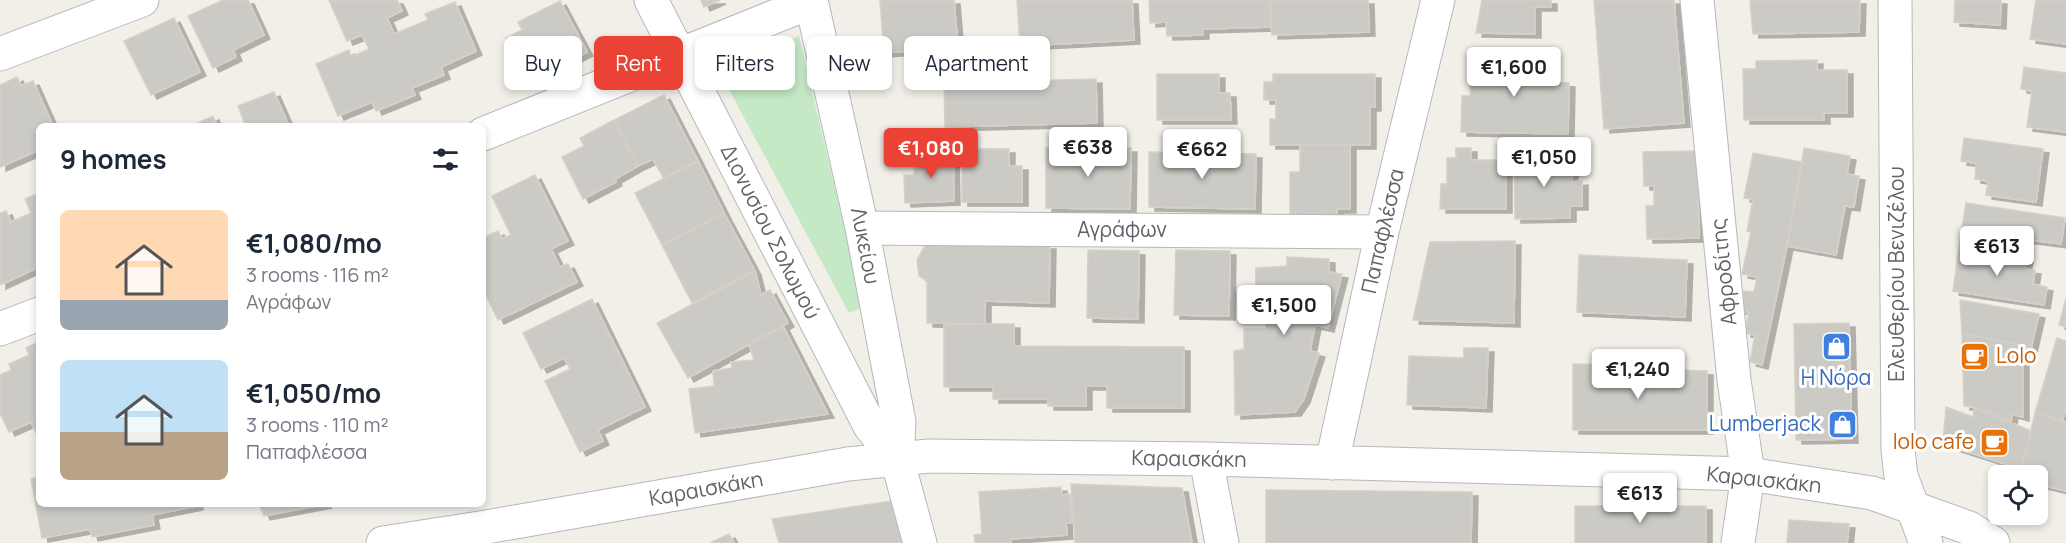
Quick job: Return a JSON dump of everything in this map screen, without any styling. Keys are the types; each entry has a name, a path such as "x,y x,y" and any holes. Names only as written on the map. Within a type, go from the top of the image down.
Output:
{"street":[{"path":"0,54 142,0"},
{"name":"Διονυσίου Σολωμού","path":"651,0 669,36"},
{"name":"Παπαφλέσσα","path":"1332,463 1382,232 1438,0"},
{"name":"Αφροδίτης","path":"1697,0 1734,380 1748,474 1738,543"},
{"name":"Ελευθερίου Βενιζέλου","path":"1895,0 1898,450 1901,476 1910,506 1926,543"},
{"path":"683,53 811,1"},
{"name":"Λυκείου","path":"811,1 862,228 899,422 897,459"},
{"name":"Διονυσίου Σολωμού","path":"683,65 870,426 897,459"},
{"path":"486,133 594,89"},
{"name":"Αγράφων","path":"862,228 1382,232"},
{"path":"0,329 36,315"},
{"name":"Καραισκάκη","path":"383,543 491,535 848,464 929,456 1206,459 1748,474 1872,493 1969,528 1987,542"},
{"path":"897,459 920,543"},
{"path":"1206,459 1222,543"}],"green space":[{"path":"799,36 807,70 807,90 812,90 863,307 849,313 729,90 795,90 795,38"}],"building":[{"path":"223,0 248,0 264,35 233,50 236,57 213,68 188,16"},
{"path":"329,0 397,0 402,11 387,18 394,34 428,20 425,14 455,2 476,51 441,67 444,75 412,88 415,95 376,111 372,102 338,116 316,64 349,50 351,57 369,49 362,35 347,41"},
{"path":"701,0 720,0 704,7"},
{"path":"880,0 954,0 957,36 904,36 904,51 892,52 892,36 883,36"},
{"path":"1017,0 1132,0 1134,40 1050,44 1050,36 1019,36"},
{"path":"1149,0 1270,0 1271,27 1203,29 1203,35 1167,36 1166,22 1150,23"},
{"path":"1270,0 1368,0 1369,32 1272,35"},
{"path":"1482,0 1551,0 1551,7 1535,7 1535,34 1476,33"},
{"path":"1594,0 1674,0 1684,123 1604,129"},
{"path":"1750,0 1860,0 1859,32 1753,34"},
{"path":"1955,0 2001,0 2000,25 1954,22"},
{"path":"2036,0 2066,0 2066,44 2030,39"},
{"path":"560,1 579,36 510,36 522,30 518,22"},
{"path":"174,18 200,72 151,95 124,41"},
{"path":"582,43 587,52 582,55"},
{"path":"1471,54 1514,54 1514,63 1553,63 1553,82 1569,83 1568,134 1461,132 1462,96 1470,96"},
{"path":"1817,60 1817,70 1847,70 1847,113 1824,113 1824,120 1744,120 1743,69 1756,69 1756,61"},
{"path":"2024,67 2066,73 2066,132 2027,127 2032,91 2021,89"},
{"path":"1157,74 1219,74 1219,93 1230,93 1231,120 1157,120"},
{"path":"1273,74 1375,74 1375,107 1370,107 1370,145 1270,145 1270,119 1276,119 1276,100 1264,100 1264,82 1273,82"},
{"path":"17,77 21,86 33,81 52,123 36,123 36,151 0,167 0,85"},
{"path":"1096,79 1097,123 945,127 944,90 1050,90 1050,80"},
{"path":"274,92 288,123 245,123 238,106"},
{"path":"664,95 698,161 664,179 653,159 638,166 614,120"},
{"path":"213,116 216,123 198,123"},
{"path":"614,120 638,166 615,179 616,182 583,199 562,157 584,146 580,138"},
{"path":"1964,138 2043,149 2036,202 1986,195 1988,181 1975,179 1976,163 1961,161"},
{"path":"1300,145 1350,145 1350,209 1337,209 1337,216 1290,216 1290,172 1300,172"},
{"path":"1046,148 1131,148 1130,209 1046,208"},
{"path":"1456,148 1471,148 1471,160 1506,160 1506,209 1440,209 1441,184 1447,184 1447,158 1456,158"},
{"path":"1804,148 1850,156 1847,174 1859,176 1854,207 1845,206 1836,255 1787,246"},
{"path":"962,149 1009,149 1009,166 1022,166 1022,202 962,202"},
{"path":"1697,151 1699,238 1647,239 1646,206 1654,206 1654,186 1644,186 1643,152"},
{"path":"953,152 954,201 905,203 904,175 914,175 914,153"},
{"path":"1149,152 1256,154 1255,209 1149,207"},
{"path":"1514,152 1542,152 1542,162 1572,162 1572,182 1582,181 1582,206 1570,206 1570,218 1515,219"},
{"path":"1753,153 1802,162 1762,365 1750,362 1755,335 1745,333 1749,312 1740,310 1744,291 1754,292 1757,277 1742,274 1751,232 1747,231 1753,199 1744,198"},
{"path":"698,161 724,213 662,245 635,193"},
{"path":"535,175 568,241 551,249 560,267 568,264 577,282 498,320 486,295 486,237 498,231 502,239 511,235 492,196"},
{"path":"36,194 36,268 0,285 0,213 6,211 11,222 31,213 25,199"},
{"path":"1966,203 2065,218 2061,244 2023,239 2020,257 1959,248"},
{"path":"724,213 755,271 692,303 662,245"},
{"path":"1515,241 1514,323 1413,320 1430,242"},
{"path":"927,242 1050,245 1049,303 985,301 985,324 927,323 927,281 919,276 917,260"},
{"path":"1959,248 2027,258 2025,269 2035,270 2033,284 2047,287 2044,305 1953,291"},
{"path":"1088,250 1139,251 1138,319 1087,318"},
{"path":"1176,250 1230,251 1229,316 1174,315"},
{"path":"1579,255 1687,260 1685,317 1577,312"},
{"path":"1287,257 1329,259 1329,272 1342,274 1328,328 1315,325 1310,351 1319,353 1304,399 1295,412 1235,415 1234,351 1244,349 1244,329 1266,329 1267,318 1255,315 1256,268 1287,266"},
{"path":"755,271 761,295 770,290 788,323 688,378 657,323"},
{"path":"2066,298 2066,327 2059,325"},
{"path":"592,299 645,407 598,430 603,441 580,452 545,381 570,369 564,358 541,369 523,333"},
{"path":"1960,300 2039,314 2031,349 1962,333"},
{"path":"1849,323 1852,439 1796,440 1794,324"},
{"path":"944,324 1014,324 1014,346 1184,347 1184,408 1107,408 1107,386 1086,386 1086,406 1048,406 1048,399 993,399 993,387 944,387"},
{"path":"783,326 828,414 695,433 689,389 714,386 713,371 732,368 731,362 754,360 749,344"},
{"path":"1962,333 2023,346 2023,417 2012,414 2011,422 1974,407 1964,406"},
{"path":"2057,338 2066,341 2066,409 2062,421 2035,413"},
{"path":"36,343 36,433 31,422 9,432 0,413 0,375 11,370 9,364 29,355 26,348"},
{"path":"1464,348 1488,348 1486,408 1407,405 1409,356 1464,358"},
{"path":"1573,364 1622,365 1622,378 1672,379 1672,370 1707,371 1707,430 1573,430"},
{"path":"1946,407 1973,417 1974,407 2031,431 2022,465 2009,465 1943,444"},
{"path":"2035,413 2066,422 2066,491 2048,487 2048,465 2023,465"},
{"path":"36,478 36,506 31,479"},
{"path":"1071,484 1182,488 1192,543 1075,543"},
{"path":"1061,487 1062,495 1070,494 1072,523 1066,523 1067,535 1011,539 1011,543 975,543 974,535 982,534 979,492"},
{"path":"1266,490 1472,492 1471,543 1266,543"},
{"path":"898,500 905,543 779,543 772,519"},
{"path":"1575,506 1706,506 1706,543 1575,543"},
{"path":"36,507 192,507 152,515 154,525 92,537 90,529 42,538"},
{"path":"260,507 310,507 264,516"},
{"path":"1789,520 1849,524 1847,543 1787,543"},
{"path":"729,534 734,543 710,543"}],"place":[{"name":"Η Νόρα","path":"1836,347"},
{"name":"Lolo","path":"1975,356"},
{"name":"Lumberjack","path":"1842,424"},
{"name":"Iolo cafe","path":"1995,442"}]}
